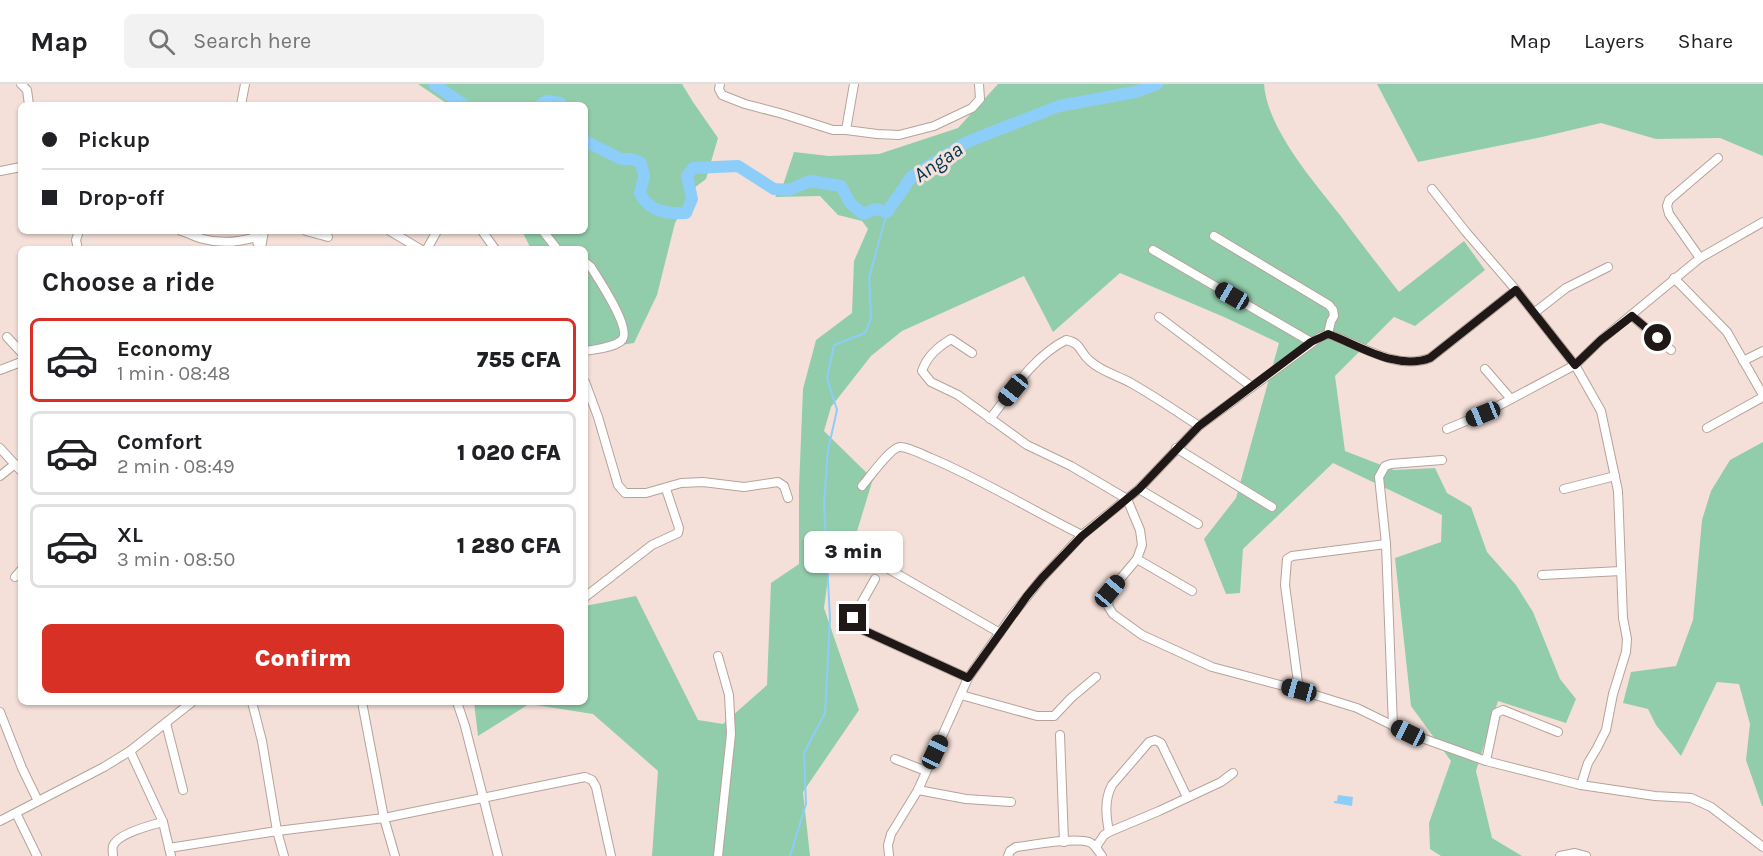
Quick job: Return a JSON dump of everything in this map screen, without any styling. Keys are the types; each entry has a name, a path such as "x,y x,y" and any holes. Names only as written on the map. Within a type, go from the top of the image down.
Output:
{"street":[{"path":"21,84 27,90 29,102"},
{"path":"242,102 245,84"},
{"path":"720,84 719,89 722,95 745,105 833,130 899,135 934,126 972,108 980,99 979,84"},
{"path":"846,130 854,84"},
{"path":"1700,258 1669,214 1667,206 1669,200 1718,158"},
{"path":"0,171 18,168"},
{"path":"1432,189 1575,365 1601,411 1618,491 1623,618 1627,639 1626,652 1613,694 1611,714 1606,730 1588,763 1581,785"},
{"path":"1447,429 1483,414 1575,365 1601,340 1700,258 1763,222"},
{"path":"188,234 219,243 245,240 255,234"},
{"path":"317,234 328,237"},
{"path":"395,234 415,246"},
{"path":"545,234 555,246"},
{"path":"1214,236 1329,305 1334,310 1334,316 1328,334"},
{"path":"1153,250 1311,342"},
{"path":"588,264 619,316 624,329 624,338 621,342 588,350"},
{"path":"1534,313 1566,288 1608,267"},
{"path":"1674,278 1727,332 1763,396 1707,428"},
{"path":"889,856 888,845 891,834 918,790 968,678 1000,633 1042,578 1082,536 1139,489 1199,426 1311,342 1328,334 1394,360 1424,360 1430,358 1516,290"},
{"path":"1632,316 1671,350"},
{"path":"1159,317 1252,387"},
{"path":"8,337 18,349"},
{"path":"972,353 951,339 938,346 922,371 931,382 958,395 1027,445 1071,466 1127,499 1140,530 1142,545 1137,559 1110,591 1108,606 1113,614 1142,635 1212,667 1357,708 1408,733 1486,761 1581,785 1655,796 1691,798 1711,807 1763,847"},
{"path":"990,419 1036,364 1057,344 1066,340 1075,342 1088,360 1100,368 1129,381 1199,426"},
{"path":"1743,361 1763,351"},
{"path":"0,370 18,363"},
{"path":"1485,369 1511,399"},
{"path":"588,390 618,486 625,493 646,493 681,483 703,482 744,487 778,482 784,486 788,498"},
{"path":"862,486 893,450 900,447 965,472 1082,536"},
{"path":"0,448 18,468 0,476"},
{"path":"1176,448 1272,507"},
{"path":"1393,726 1386,544 1379,477 1385,466 1391,464 1442,460"},
{"path":"1564,489 1615,476"},
{"path":"588,595 652,545 678,533 679,528 666,489"},
{"path":"1139,489 1198,524"},
{"path":"1299,690 1285,585 1287,559 1292,556 1386,544"},
{"path":"860,552 1000,633"},
{"path":"1137,559 1192,591"},
{"path":"1542,576 1621,571"},
{"path":"15,577 18,574"},
{"path":"875,579 853,618 854,626 968,678"},
{"path":"718,656 729,695 731,734 718,856"},
{"path":"961,695 1047,717 1054,716 1096,677"},
{"path":"0,821 130,751 188,705"},
{"path":"253,705 284,856"},
{"path":"363,705 384,818 395,856"},
{"path":"458,705 498,856"},
{"path":"1486,761 1496,713 1499,710 1558,732"},
{"path":"0,712 38,801"},
{"path":"166,723 183,790"},
{"path":"1060,735 1064,842"},
{"path":"1109,832 1106,816 1108,792 1149,742 1155,740 1161,743 1187,797"},
{"path":"130,751 162,822 170,852 277,831 384,818 585,777 592,780 596,787 611,856"},
{"path":"895,759 926,771"},
{"path":"1096,847 1109,832 1221,782 1233,773"},
{"path":"918,790 966,799 1011,802"},
{"path":"16,813 37,856"},
{"path":"113,856 114,843 128,834 162,822"},
{"path":"1008,856 1010,850 1016,847 1064,842 1089,842 1102,856"},
{"path":"1560,856 1575,853 1586,856"}],"green space":[{"path":"418,84 682,84 718,138 706,179 694,188 675,223 657,295 634,343 588,350 588,246 530,246 524,234 588,234 588,102 445,102"},
{"path":"998,84 1264,84 1273,118 1293,153 1399,292 1464,241 1485,270 1415,326 1394,317 1335,376 1345,451 1394,470 1435,468 1447,493 1471,507 1487,552 1516,585 1533,612 1560,679 1576,699 1566,723 1498,701 1476,771 1492,838 1522,856 1441,856 1430,849 1429,823 1451,761 1411,706 1395,558 1441,542 1442,515 1333,463 1243,549 1240,593 1226,594 1204,539 1236,498 1279,343 1120,273 1053,332 1024,276 902,331 871,356 831,407 824,431 873,479 854,541 832,548 824,608 859,710 803,792 810,856 652,856 658,771 593,714 535,705 588,705 588,605 636,596 698,720 723,724 767,685 771,583 799,564 803,389 816,340 852,313 854,261 868,229 862,221 838,215 820,196 775,197 782,188 794,152 829,156 879,154 958,128"},
{"path":"1377,84 1763,84 1763,156 1720,138 1656,139 1601,123 1418,162"},
{"path":"1763,442 1762,806 1746,760 1750,724 1739,684 1717,682 1681,756 1656,725 1648,709 1623,703 1631,672 1676,666 1693,620 1702,520 1711,491 1730,460"},
{"path":"474,705 527,705 478,736"}],"water":[{"path":"1338,795 1353,797 1352,806 1334,803"}],"waterway":[{"name":"Angaa","path":"434,84 460,102"},
{"name":"Angaa","path":"588,142 621,159 632,159 641,163 644,176 640,193 648,204 659,211 686,213 692,199 687,176 693,168 738,166 774,189 789,190 810,181 841,186 850,203 863,214 875,209 887,212 912,176 967,142 1059,106 1135,92 1157,84"},
{"name":"Angaa","path":"545,102 553,102"},
{"path":"790,856 806,804 804,753 825,713 830,619 824,503 828,450 837,410 827,378 834,345 865,333 871,318 869,278 887,212"}],"route":[{"path":"853,618 854,626 968,678 1027,596 1082,536 1139,489 1199,426 1311,342 1328,334 1394,360 1424,360 1430,358 1516,290 1575,365 1601,340 1632,316 1658,338"}]}
